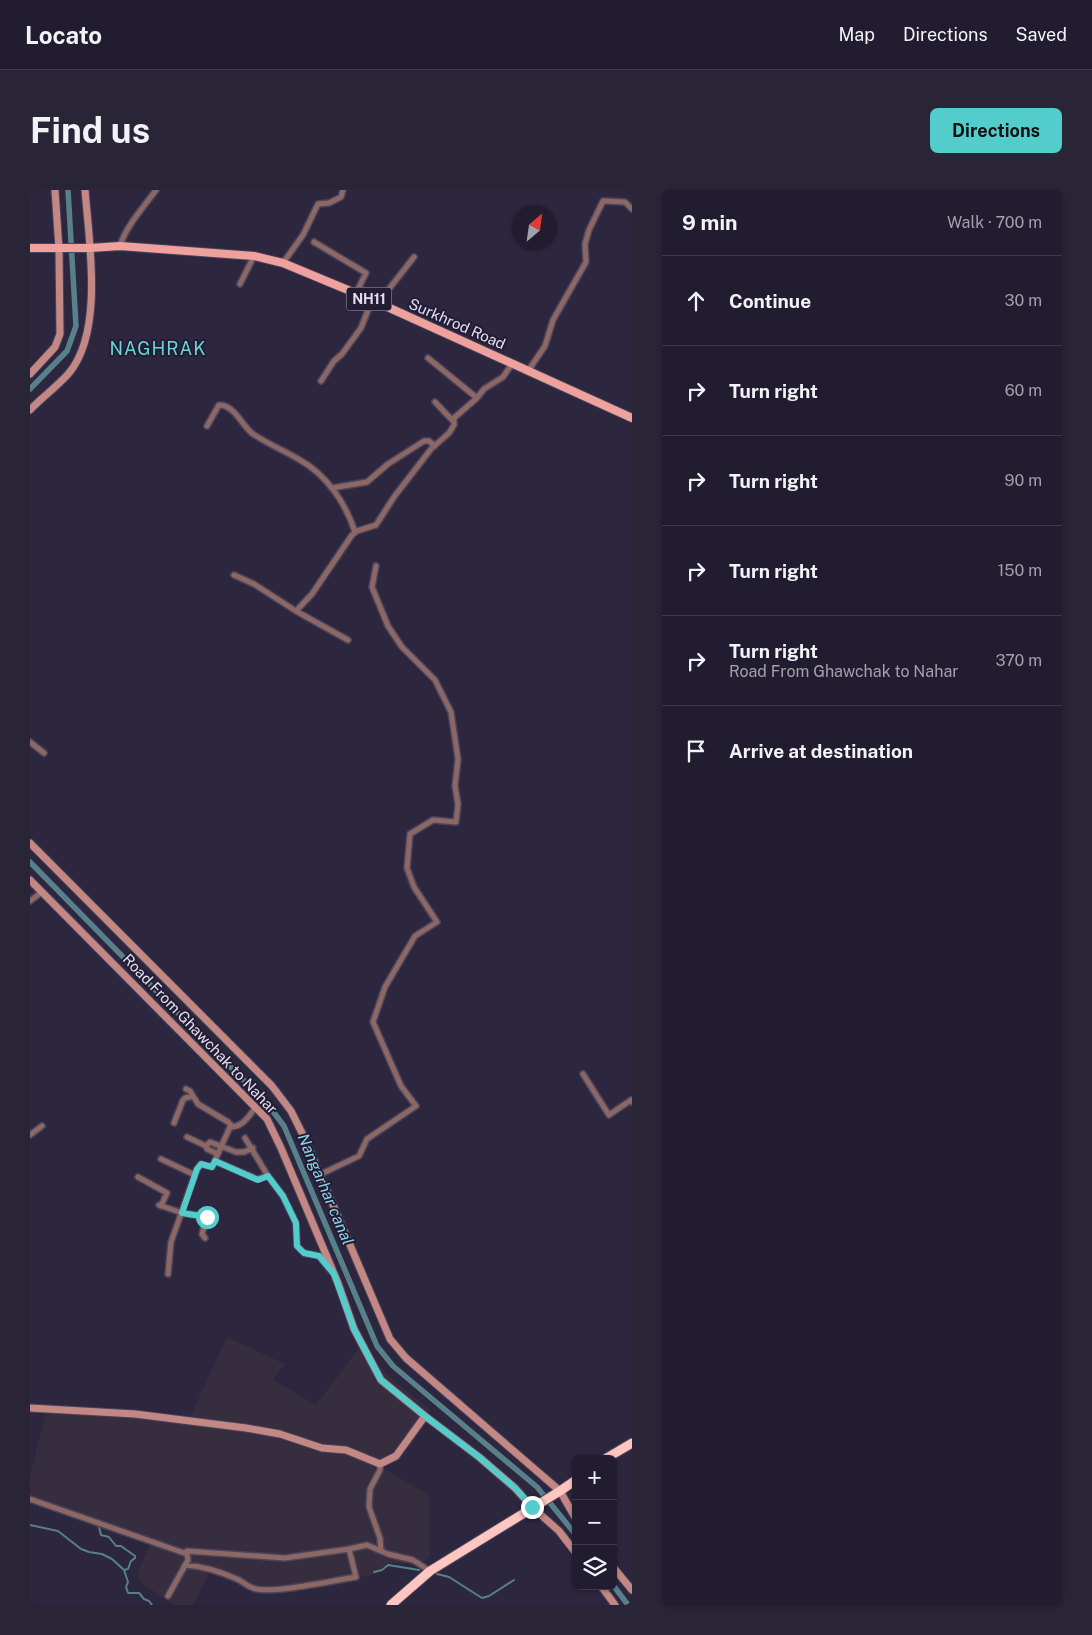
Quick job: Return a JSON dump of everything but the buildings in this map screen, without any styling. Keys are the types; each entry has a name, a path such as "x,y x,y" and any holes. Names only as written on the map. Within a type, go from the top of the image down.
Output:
{"highway":[{"path":"612,1455 632,1443"},
{"path":"391,1605 430,1571 572,1483"}],"main road":[{"name":"Surkhrod Road","path":"30,248 59,249 120,246 254,256 283,263 356,293 632,418"}],"street":[{"path":"30,374 55,347 60,334 59,249 55,190"},
{"path":"30,410 69,373 79,358 90,317 92,270 85,190"},
{"path":"120,246 124,232 156,190"},
{"path":"283,263 303,235 318,204 329,203 341,197 343,190"},
{"path":"528,371 545,346 553,320 586,262 585,244 589,230 603,201 625,202 632,210"},
{"path":"314,242 366,273 356,293"},
{"path":"240,284 254,256"},
{"path":"321,381 334,361 342,354 362,328 375,302 414,258"},
{"path":"428,358 477,398"},
{"path":"296,611 312,594 344,545 355,532 376,525 394,497 434,446 449,433 456,416 477,398 484,389 503,377 512,364"},
{"path":"435,402 454,422"},
{"path":"207,426 220,405 223,405 234,412 244,426 252,433 318,472 332,488 351,518 355,532"},
{"path":"332,488 367,482 388,464 424,441 429,440 434,446"},
{"path":"320,1175 359,1156 367,1139 416,1106 401,1086 373,1022 385,987 415,936 437,922 414,887 407,868 410,834 433,820 456,822 458,804 456,786 458,759 451,712 435,680 402,647 388,626 372,586 376,566"},
{"path":"234,575 254,584 296,611 348,640"},
{"path":"30,742 44,753"},
{"path":"30,843 272,1086 291,1111 390,1339 406,1358 560,1491 572,1512"},
{"name":"Road From Ghawchak to Nahar","path":"30,880 266,1119 281,1148 334,1274 354,1329 381,1380 479,1457 515,1488 560,1531 572,1548"},
{"path":"30,901 42,892"},
{"path":"583,1074 609,1115 631,1100 632,1102"},
{"path":"168,1274 171,1242 197,1169 201,1164 212,1167 231,1125 198,1104 186,1089"},
{"path":"174,1123 183,1100 193,1096"},
{"path":"230,1127 242,1125 256,1107"},
{"path":"30,1135 42,1126"},
{"path":"187,1137 218,1154"},
{"path":"245,1138 253,1148 268,1176 283,1196 296,1223 297,1246 304,1253 319,1256 334,1274"},
{"path":"206,1146 210,1142 236,1152 244,1152 253,1148"},
{"path":"161,1159 195,1175"},
{"path":"215,1161 258,1180 268,1176"},
{"path":"138,1177 167,1193 160,1206 182,1213 207,1217 202,1234 204,1238"},
{"path":"30,1408 135,1414 246,1428 280,1434 322,1448 346,1450 380,1464 396,1456 425,1416"},
{"path":"380,1464 380,1470 370,1489 368,1507 380,1538 381,1551"},
{"path":"30,1499 185,1553 187,1551 286,1558 367,1545 413,1560 430,1571"},
{"path":"185,1565 195,1566 238,1579 253,1588 261,1590 293,1588 356,1577 349,1549"},
{"path":"168,1596 188,1560 185,1553"},
{"path":"617,1572 632,1590"},
{"path":"604,1590 614,1605"}],"shaded area":[{"path":"227,1337 285,1364 273,1380 316,1405 365,1340 378,1365 398,1384 431,1410 383,1468 429,1495 430,1557 418,1567 409,1563 392,1563 385,1565 375,1575 262,1591 209,1573 193,1605 174,1605 140,1582 137,1573 151,1544 30,1503 30,1475 47,1409 190,1417"}],"waterway":[{"name":"Nangarhar canal","path":"30,389 67,351 76,326 68,190"},
{"name":"Nangarhar canal","path":"30,862 269,1106 284,1126 377,1346 393,1366 537,1487 572,1530"},
{"path":"30,1502 80,1519"},
{"path":"30,1525 58,1531 81,1549 102,1554 112,1559 124,1570 128,1582 126,1587 128,1593 139,1593 152,1605"},
{"path":"96,1525 99,1527 101,1535 109,1537 116,1546 121,1546 135,1556 128,1569 124,1570"},
{"path":"374,1572 382,1570 388,1565 419,1570"},
{"path":"437,1574 449,1577 482,1598 489,1596 514,1580"},
{"name":"Nangarhar canal","path":"617,1590 628,1605"}],"district":[{"name":"NAGHRAK","path":"158,349"}],"route":[{"path":"207,1217 182,1213 197,1169 201,1164 212,1167 215,1161 258,1180 268,1176 283,1196 296,1223 297,1246 304,1253 319,1256 334,1274 354,1329 381,1380 479,1457 515,1488 532,1507"}]}
